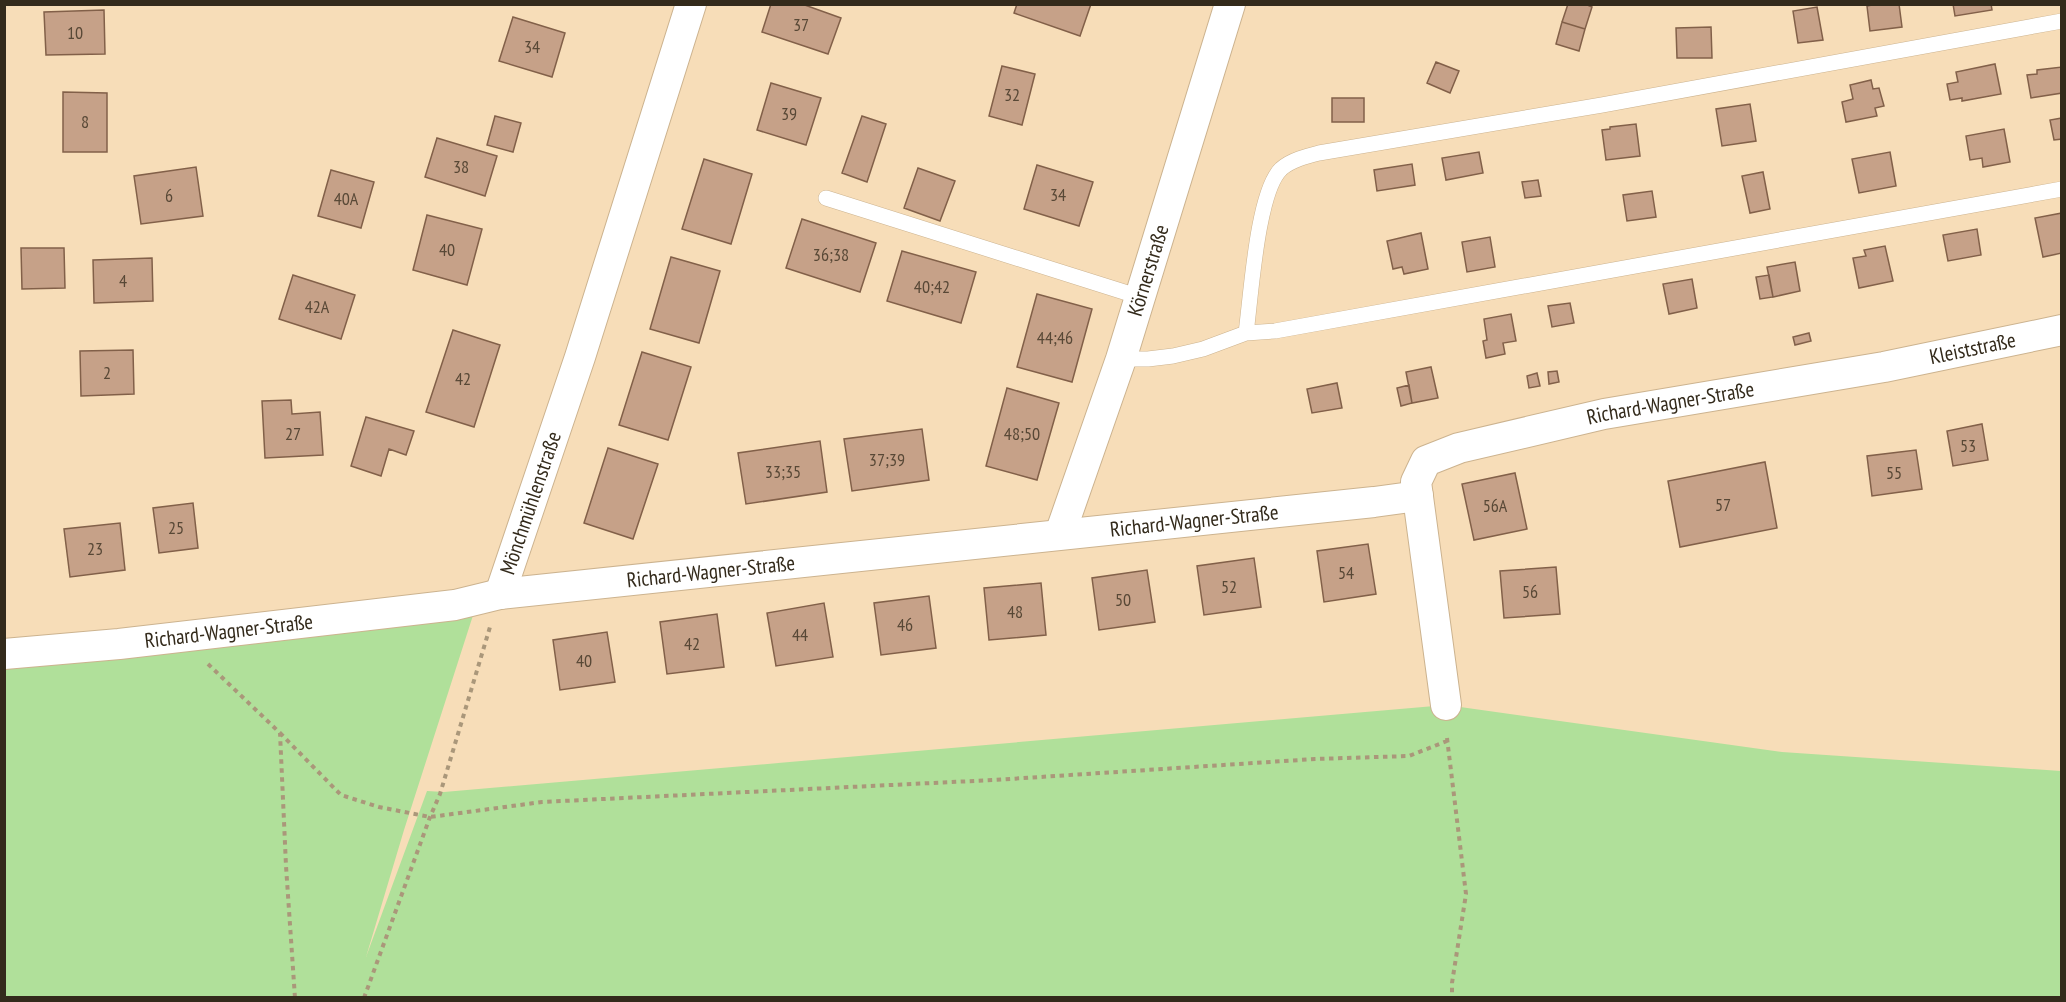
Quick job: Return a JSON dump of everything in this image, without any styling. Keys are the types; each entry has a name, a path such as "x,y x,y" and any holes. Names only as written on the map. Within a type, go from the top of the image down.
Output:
{"street":[{"name":"Mönchmühlenstraße","path":"500,594 580,357 691,4"},
{"name":"Körnerstraße","path":"1060,534 1122,359 1230,4"},
{"name":"Kleiststraße","path":"1884,367 2061,330"},
{"name":"Richard-Wagner-Straße","path":"1446,705 1416,482 1426,460 1459,448 1604,414 1884,367"},
{"name":"Richard-Wagner-Straße","path":"4,654 180,637 455,604 500,594 1418,496"}],"lane":[{"path":"1246,333 1262,208 1272,182 1282,168 1302,158 1319,153 1602,105 2061,21"},
{"path":"1122,359 1173,356 1203,349 1246,333 1275,331 2061,189"},
{"path":"826,198 1140,297"}],"path":[{"name":"Mönchmühlenstraße","path":"364,998 429,817 440,794 500,594"},
{"path":"180,637 341,795 379,807 429,817 542,802 994,780 1315,759 1409,756 1447,741"},
{"path":"1446,705 1447,741 1466,894 1452,983 1452,998"},
{"path":"280,733 286,867 296,998"}],"green space":[{"path":"476,606 366,957 427,791 444,792 1446,705 1782,752 2061,771 2061,997 5,998 5,654"}],"building":[{"path":"771,4 802,4 841,18 828,54 762,32"},
{"path":"1017,4 1091,4 1080,36 1014,13"},
{"path":"1568,4 1585,4 1592,7 1585,29 1562,22"},
{"path":"1899,4 1902,27 1870,31 1867,6"},
{"path":"1953,4 1991,4 1992,10 1955,16"},
{"path":"1817,7 1823,40 1798,43 1793,11"},
{"path":"104,10 105,54 46,55 44,12"},
{"path":"513,17 565,33 552,77 499,61"},
{"path":"1562,22 1585,29 1579,51 1556,44"},
{"path":"1711,27 1712,58 1677,58 1676,28"},
{"path":"1436,62 1459,71 1450,93 1427,83"},
{"path":"1995,64 2001,94 1962,101 1962,98 1950,100 1947,84 1958,82 1956,72"},
{"path":"1002,66 1035,74 1022,125 989,116"},
{"path":"2062,67 2062,93 2031,98 2027,75 2037,74 2037,70"},
{"path":"1871,80 1873,89 1879,88 1884,106 1875,108 1877,116 1846,122 1842,102 1853,99 1850,85"},
{"path":"771,83 821,98 806,145 757,130"},
{"path":"63,92 107,93 107,152 63,152"},
{"path":"1332,98 1364,98 1364,122 1332,122"},
{"path":"1750,104 1756,141 1722,146 1716,109"},
{"path":"495,116 521,123 513,152 487,145"},
{"path":"862,116 886,124 867,182 842,173"},
{"path":"2062,118 2062,139 2054,140 2050,120"},
{"path":"1636,124 1640,156 1606,160 1602,130"},
{"path":"2004,129 2010,162 1983,167 1982,158 1970,160 1966,136"},
{"path":"437,138 497,156 485,196 425,177"},
{"path":"1479,152 1483,173 1446,180 1442,158"},
{"path":"1890,152 1896,186 1859,193 1852,159"},
{"path":"704,159 752,174 731,244 682,229"},
{"path":"1412,164 1415,185 1377,191 1374,170"},
{"path":"1037,165 1093,182 1079,226 1024,209"},
{"path":"196,167 203,216 141,224 134,176"},
{"path":"918,168 955,181 940,221 904,208"},
{"path":"331,170 374,182 361,228 318,216"},
{"path":"1763,172 1770,209 1750,213 1742,176"},
{"path":"1538,180 1541,196 1525,198 1522,182"},
{"path":"1652,191 1656,217 1627,221 1623,195"},
{"path":"2062,213 2062,253 2043,257 2035,218"},
{"path":"427,215 482,229 467,285 413,270"},
{"path":"802,219 876,243 860,292 786,268"},
{"path":"1977,229 1981,255 1948,261 1943,235"},
{"path":"1421,233 1428,269 1404,274 1402,267 1393,269 1387,241"},
{"path":"1490,237 1495,267 1467,272 1462,242"},
{"path":"1885,246 1893,281 1859,288 1853,258 1866,256 1864,250"},
{"path":"21,248 64,248 65,288 22,289"},
{"path":"902,251 976,272 961,323 887,301"},
{"path":"671,257 720,271 699,343 650,329"},
{"path":"152,258 153,301 94,303 93,260"},
{"path":"1795,262 1800,291 1773,297 1767,267"},
{"path":"293,275 355,295 341,339 279,319"},
{"path":"1769,275 1773,297 1760,299 1756,277"},
{"path":"1692,279 1697,308 1669,314 1663,284"},
{"path":"1037,294 1092,309 1072,382 1017,367"},
{"path":"1570,303 1574,323 1552,327 1548,306"},
{"path":"1511,314 1516,341 1503,343 1505,354 1486,358 1483,341 1487,340 1484,319"},
{"path":"453,330 500,345 474,427 426,412"},
{"path":"1809,333 1811,341 1795,345 1793,337"},
{"path":"133,350 134,394 81,396 80,351"},
{"path":"642,352 691,367 668,440 619,425"},
{"path":"1431,367 1438,398 1412,403 1406,372"},
{"path":"1557,371 1559,382 1549,384 1548,372"},
{"path":"1537,373 1540,386 1529,388 1527,376"},
{"path":"1337,383 1342,408 1312,413 1307,389"},
{"path":"1409,385 1412,403 1401,406 1397,388"},
{"path":"1007,388 1059,403 1037,480 986,466"},
{"path":"291,400 292,414 320,412 323,455 265,458 262,401"},
{"path":"366,417 414,431 406,455 389,449 381,476 351,466"},
{"path":"1982,424 1988,460 1953,466 1947,431"},
{"path":"922,429 929,480 852,491 844,439"},
{"path":"820,441 827,492 746,504 738,453"},
{"path":"608,448 658,464 633,539 584,523"},
{"path":"1916,450 1922,489 1872,496 1867,456"},
{"path":"1765,462 1777,528 1680,547 1668,481"},
{"path":"1515,473 1527,529 1474,540 1462,484"},
{"path":"193,503 198,548 159,553 153,508"},
{"path":"120,523 125,570 70,577 64,529"},
{"path":"1368,544 1376,594 1324,602 1317,551"},
{"path":"1254,558 1261,607 1204,615 1197,566"},
{"path":"1556,567 1560,614 1504,618 1500,571"},
{"path":"1147,570 1155,622 1099,630 1092,578"},
{"path":"1041,583 1046,635 989,640 984,588"},
{"path":"929,596 936,648 881,655 874,603"},
{"path":"824,603 833,657 776,666 767,613"},
{"path":"717,614 724,667 667,674 660,622"},
{"path":"607,632 615,682 560,690 553,640"}]}
